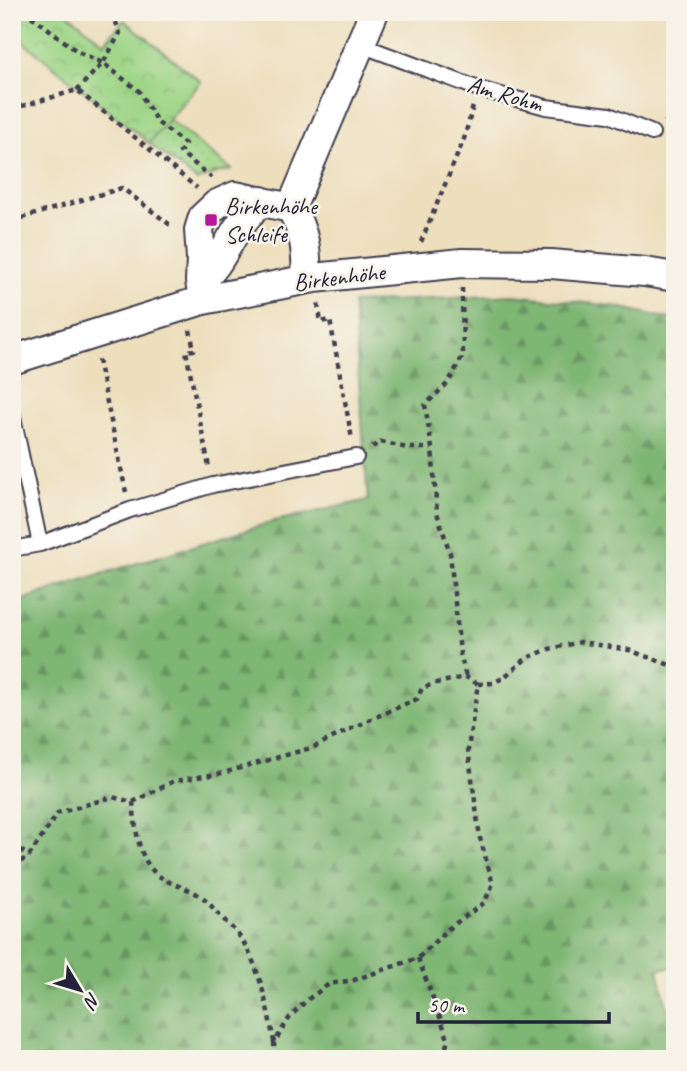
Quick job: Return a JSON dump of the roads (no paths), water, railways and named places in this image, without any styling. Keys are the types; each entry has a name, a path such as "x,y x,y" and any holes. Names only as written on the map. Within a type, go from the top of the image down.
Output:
{"street":[{"path":"291,208 374,12"},
{"path":"196,295 201,258 199,230 202,217 237,200 291,208"},
{"path":"196,295 241,223 237,200"},
{"path":"291,208 301,226 306,243 311,279"},
{"name":"Birkenhöhe","path":"12,360 93,334 196,295 311,279 462,263 551,264 675,277"}],"lane":[{"name":"Am Rohm","path":"361,45 479,89 546,107 609,115 652,132"},
{"path":"12,412 40,544"},
{"path":"12,549 40,544 130,510 213,485 356,457"}],"place":[{"name":"Birkenhöhe Schleife","path":"211,220"}]}
